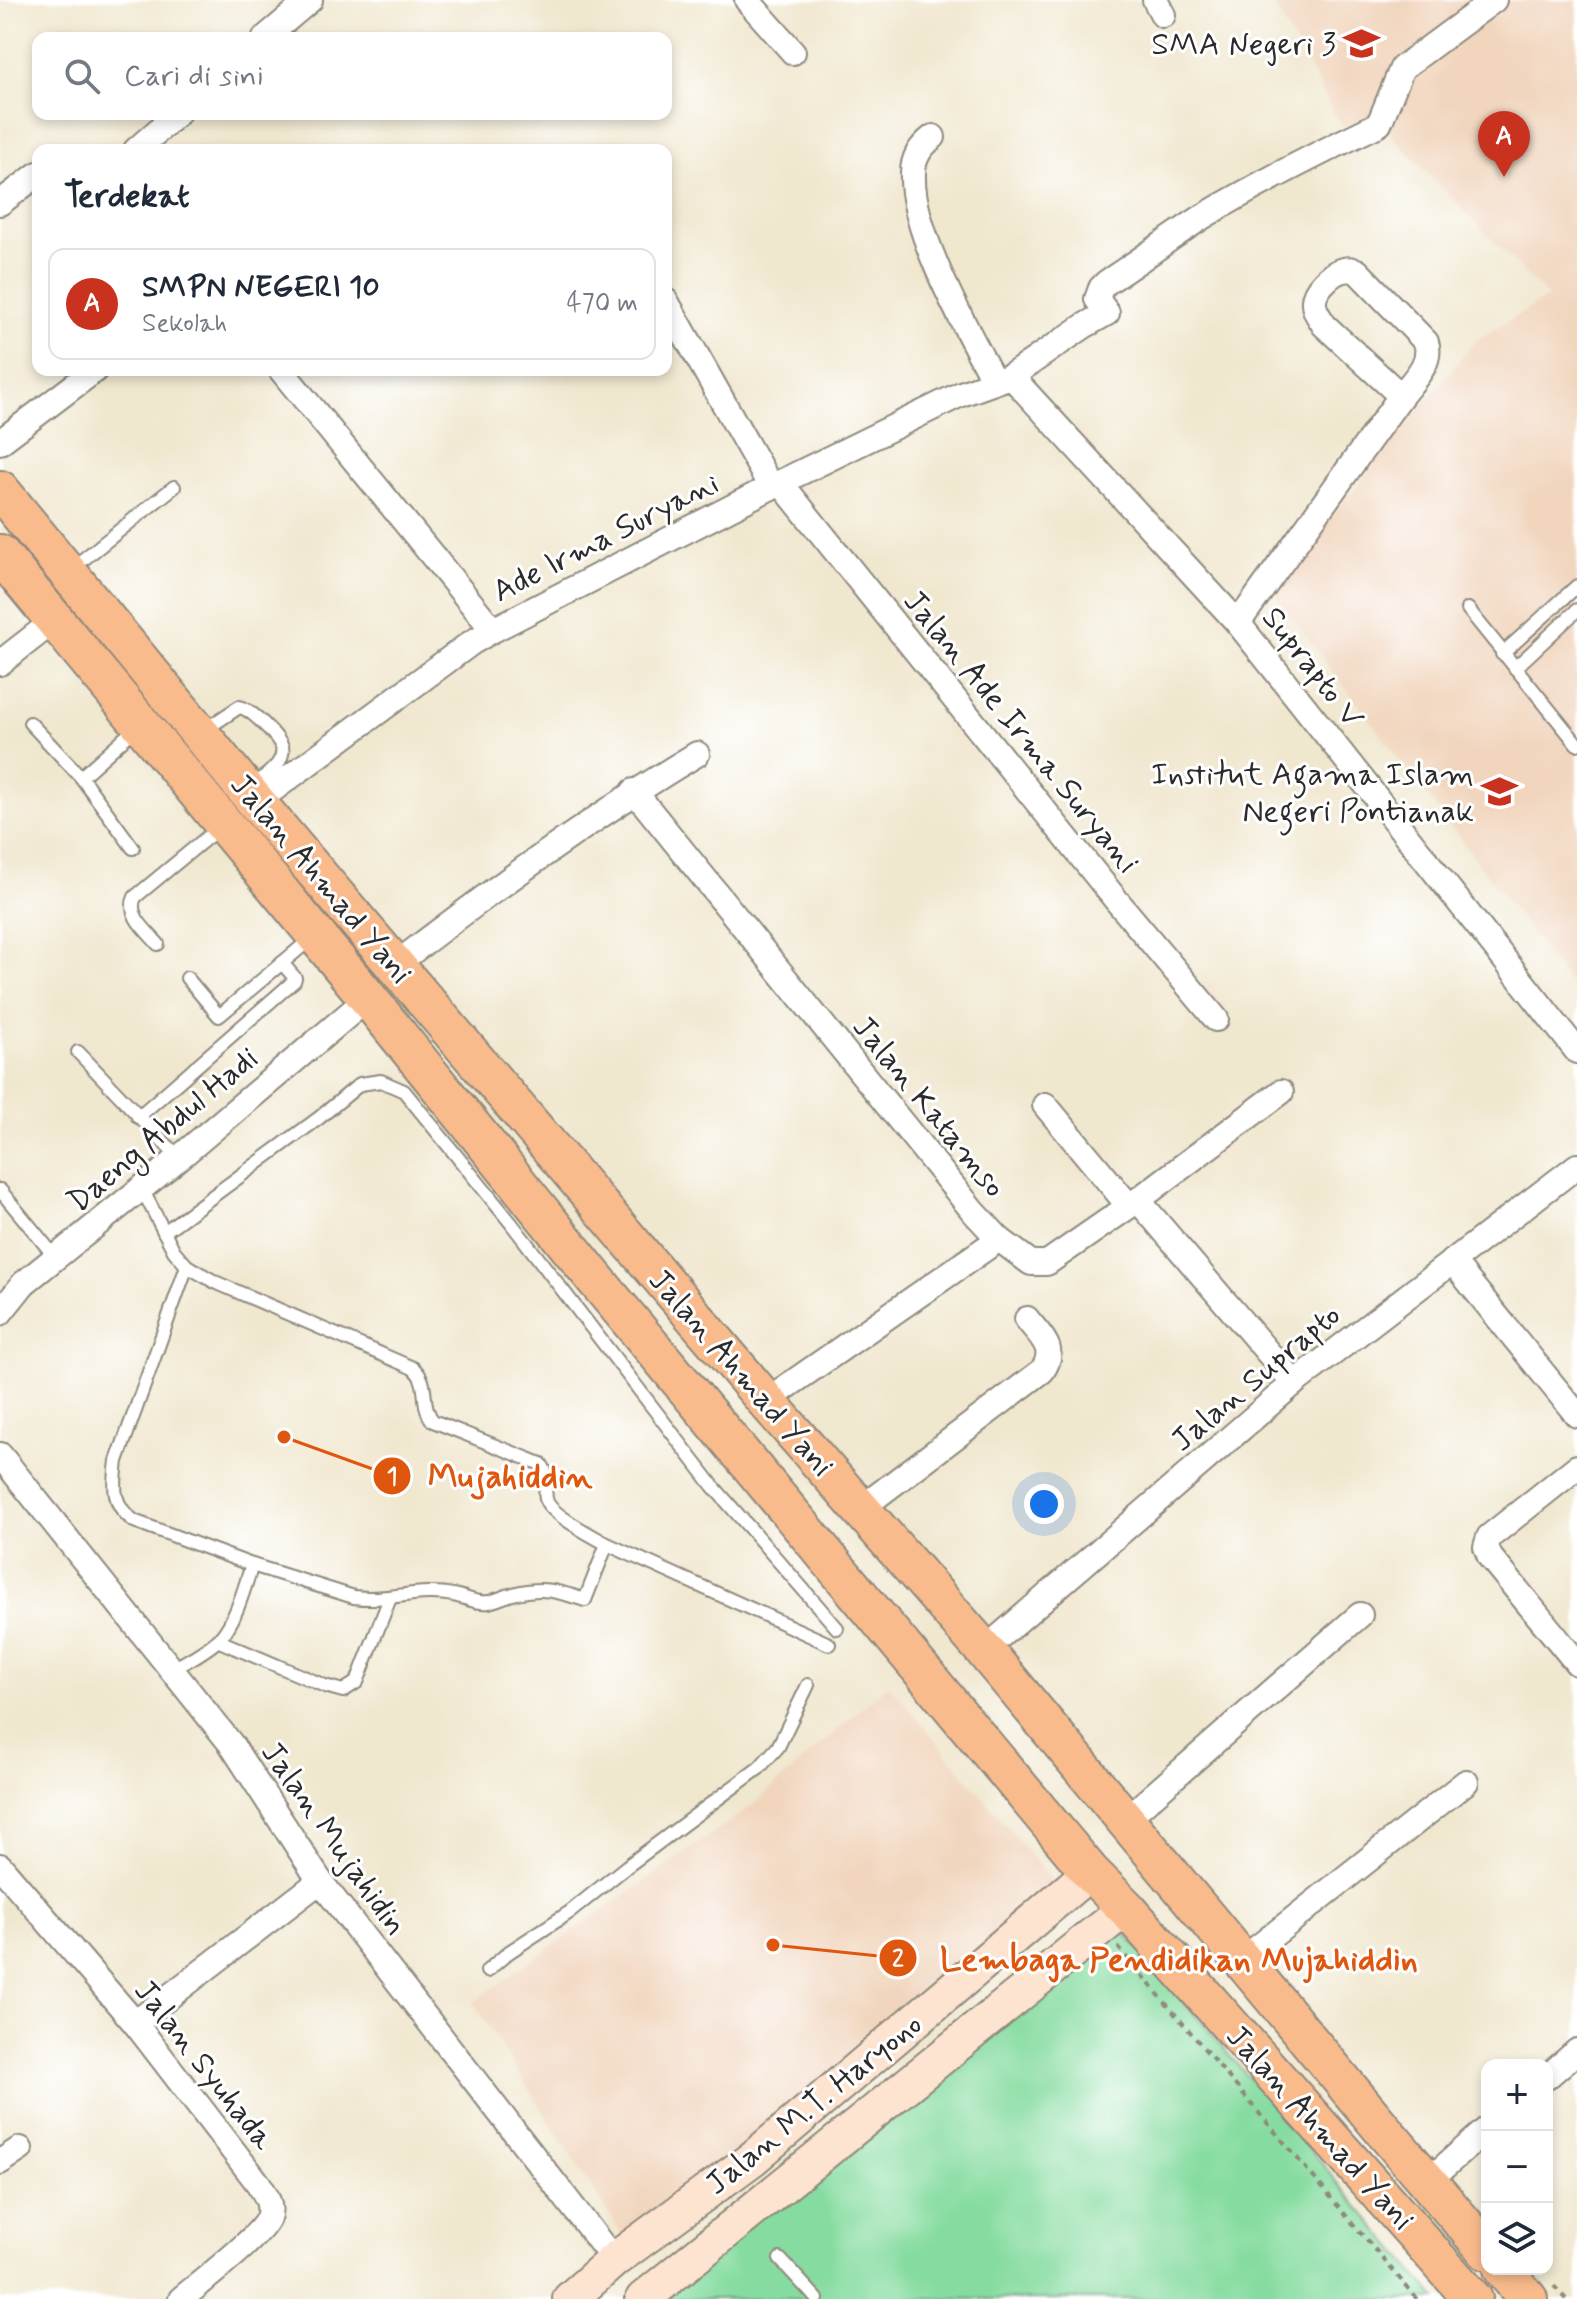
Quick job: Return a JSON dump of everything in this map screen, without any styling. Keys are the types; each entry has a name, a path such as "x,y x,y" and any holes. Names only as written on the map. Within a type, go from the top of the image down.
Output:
{"main road":[{"name":"Jalan Ahmad Yani","path":"0,490 252,796 766,1401 984,1650 1481,2244"},
{"name":"Jalan Ahmad Yani","path":"0,554 368,998 596,1280 1090,1872 1114,1918 1359,2168 1473,2299"},
{"path":"596,1280 637,1250"},
{"path":"1359,2168 1390,2138"},
{"path":"1508,2275 1528,2299"}],"street":[{"path":"272,32 310,0"},
{"path":"747,0 793,52"},
{"name":"Ade Irma Suryani","path":"252,796 493,630 776,484 961,394 1002,378 1107,313 1097,299 1107,282 1201,218 1327,148 1379,124 1402,68 1494,0"},
{"path":"143,144 170,120"},
{"name":"Suprapto V","path":"933,137 918,152 912,174 925,237 947,288 1002,378 1238,623 1577,1051"},
{"path":"0,203 32,179"},
{"path":"1238,623 1427,361 1429,352 1426,342 1357,271 1340,271 1315,293 1317,314 1324,325 1401,396"},
{"name":"Jalan Ade Irma Suryani","path":"672,311 776,484 1216,1019"},
{"path":"0,442 87,376"},
{"path":"286,376 493,630"},
{"path":"0,663 55,620"},
{"path":"395,965 634,791 697,754"},
{"name":"Jalan Katamso","path":"634,791 973,1211 999,1239 766,1401"},
{"name":"Daeng Abdul Hadi","path":"0,1313 24,1283 142,1189 368,998"},
{"path":"999,1239 1031,1263 1042,1264 1052,1260 1281,1092"},
{"path":"1045,1105 1294,1383"},
{"name":"Jalan Suprapto","path":"984,1650 1294,1383 1577,1166"},
{"path":"1452,1261 1577,1415"},
{"path":"860,1509 1042,1371 1049,1358 1049,1348 1027,1319"},
{"name":"Jalan Mujahidin","path":"0,1455 231,1744 320,1881 614,2260"},
{"path":"1577,1467 1489,1537 1486,1547 1490,1557 1577,1663"},
{"path":"1125,1820 1360,1615"},
{"path":"1242,1960 1466,1782"},
{"name":"Jalan Syuhada","path":"0,1866 135,2023 258,2183 269,2204 267,2220 252,2238 181,2299"},
{"name":"Jalan M.T. Haryono","path":"570,2299 614,2260 752,2159 1090,1872"},
{"path":"135,2023 320,1881"},
{"path":"643,2299 1114,1918"},
{"path":"1553,2072 1577,2051"},
{"path":"1428,2181 1485,2131"},
{"path":"752,2159 780,2188"}],"lane":[{"path":"68,572 174,487"},
{"path":"1502,654 1577,586"},
{"path":"1468,609 1577,744"},
{"path":"1515,668 1577,610"},
{"path":"200,733 239,707 245,707 269,730 282,747 281,759 252,796"},
{"path":"30,723 81,777 133,848"},
{"path":"81,777 141,724"},
{"path":"158,944 132,913 132,902 223,824"},
{"path":"219,1016 315,935"},
{"path":"138,1117 294,981 295,978 282,963"},
{"path":"187,978 236,1032"},
{"path":"78,1052 179,1158"},
{"path":"164,1232 319,1118 360,1084 381,1081 404,1091 511,1223 713,1486 837,1628"},
{"path":"142,1189 174,1251 187,1266 215,1282 413,1368 420,1373 426,1396 425,1408 433,1421 541,1464 546,1472 549,1507 607,1544 829,1644"},
{"path":"0,1190 56,1258"},
{"path":"187,1266 117,1461 116,1494 119,1507 134,1521 252,1565 368,1599 427,1592 489,1602 538,1589 554,1590 585,1600 607,1544"},
{"path":"172,1670 217,1640 229,1624 252,1565"},
{"path":"217,1640 343,1691 357,1682 390,1598"},
{"path":"487,1971 759,1768 778,1747 808,1685"},
{"path":"780,2259 817,2299"}],"path":[{"path":"1114,1918 1417,2299"}],"shaded area":[{"name":"SMA Negeri 3","path":"1271,0 1488,0 1462,19 1373,116 1342,127"},
{"name":"Institut Agama Islam Negeri Pontianak","path":"1506,0 1577,0 1577,993 1271,590 1475,341 1548,297 1391,135 1390,106 1411,69"},
{"path":"889,1684 1058,1888 628,2244 473,2002 754,1804"}],"green space":[{"path":"1110,1915 1437,2299 664,2299"}],"place":[{"name":"SMA Negeri 3","path":"1362,43"},
{"name":"SMPN NEGERI 10","path":"1504,177"},
{"name":"Institut Agama Islam Negeri Pontianak","path":"1500,791"},
{"name":"Mujahiddin","path":"284,1437"},
{"name":"Lembaga Pendidikan Mujahiddin","path":"773,1945"}]}
